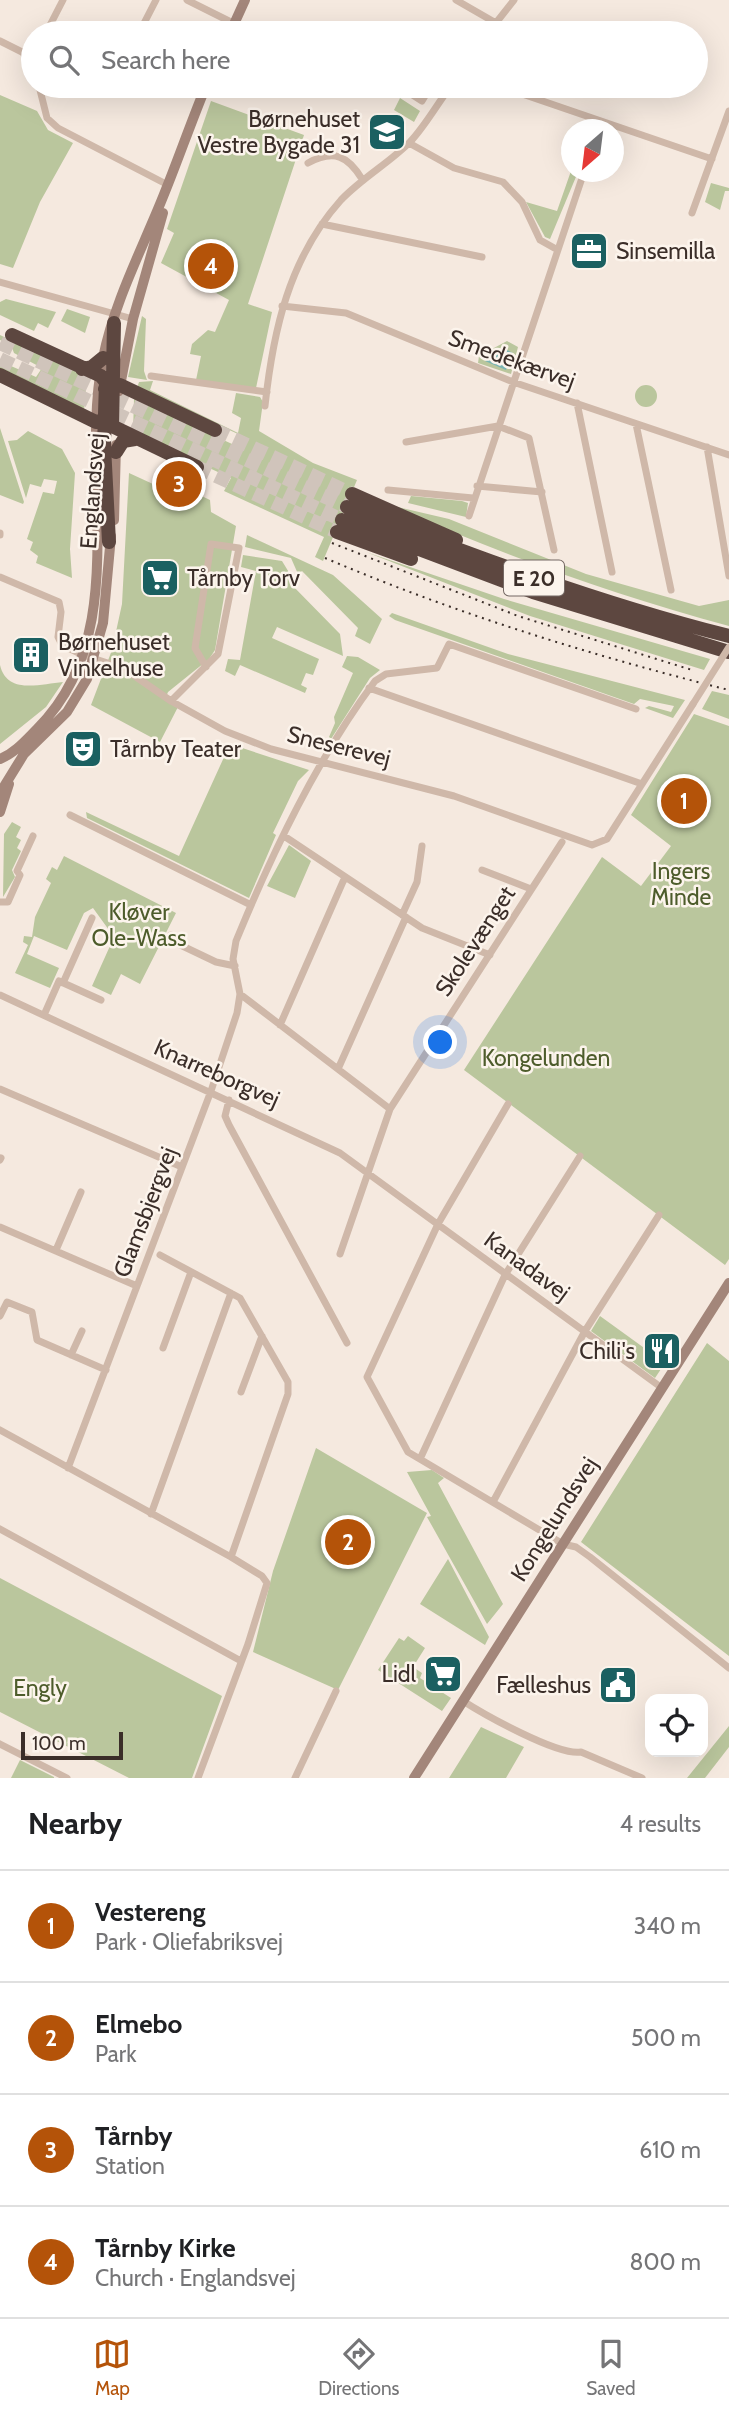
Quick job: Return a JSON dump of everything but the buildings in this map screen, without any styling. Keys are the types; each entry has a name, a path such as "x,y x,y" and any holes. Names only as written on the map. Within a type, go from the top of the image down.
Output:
{"highway":[{"path":"109,542 108,386 115,319"},
{"path":"12,335 82,369 108,386 215,430"},
{"path":"82,369 92,367 103,358"},
{"path":"0,375 109,422 135,439 197,467"},
{"path":"116,452 123,441 135,439"},
{"name":"E 20","path":"729,634 344,513 533,592 702,645 729,650"}],"street":[{"path":"52,21 63,0"},
{"path":"145,21 156,0"},
{"path":"187,0 222,21"},
{"path":"238,21 245,0"},
{"path":"456,0 493,21"},
{"path":"498,21 514,0"},
{"path":"0,40 21,52"},
{"path":"42,98 47,118 58,128 168,185"},
{"path":"108,386 103,358 115,319 201,98"},
{"path":"265,406 272,349 282,306 292,278 322,225 362,179 409,143 442,98"},
{"path":"529,98 582,119"},
{"path":"692,213 729,111"},
{"path":"624,133 712,159"},
{"path":"409,143 454,168 503,182 522,202 540,240 556,249"},
{"path":"308,163 325,157 341,157 353,164 362,179"},
{"path":"469,516 579,182"},
{"path":"108,386 133,319 168,185"},
{"path":"322,225 482,257"},
{"path":"0,282 94,310 115,319 133,319"},
{"name":"Smedekærvej","path":"282,306 346,313 513,382 729,455"},
{"path":"151,376 267,392"},
{"path":"577,403 612,572"},
{"name":"Englandsvej","path":"0,793 24,754 68,712 78,698 95,660 107,598 109,542 114,526 116,452 109,422"},
{"name":"Englandsvej","path":"0,759 19,747 60,705 83,655 95,590 109,422"},
{"path":"636,424 671,590"},
{"path":"406,442 498,426 529,438 554,550"},
{"path":"707,447 729,576"},
{"path":"477,486 542,492"},
{"path":"388,490 473,498"},
{"path":"171,701 216,658 222,644 239,548 211,544 195,648 206,667"},
{"name":"Sneserevej","path":"0,577 59,602 59,641 83,655 123,668 171,701 250,741 454,796 598,845 607,839 642,784"},
{"path":"369,688 386,674 438,668 449,644 636,709"},
{"path":"369,688 642,784 729,650"},
{"name":"Glamsbjergvej","path":"68,1468 211,1091 240,994 235,965 236,941 284,836 323,761 369,688"},
{"name":"Englandsvej","path":"0,812 11,774"},
{"path":"70,816 251,905"},
{"path":"0,902 8,902 20,875 17,871 33,835"},
{"path":"284,836 431,933 490,954"},
{"name":"Skolevænget","path":"340,1254 390,1109 562,842"},
{"path":"338,1069 417,882 422,846"},
{"path":"482,870 531,889"},
{"path":"280,1024 345,877"},
{"path":"63,983 92,918"},
{"path":"171,935 172,941 216,962 235,965"},
{"path":"44,1015 60,981 101,1000"},
{"path":"240,994 390,1109"},
{"name":"Knarreborgvej","path":"0,995 322,1142 369,1175"},
{"path":"0,1089 182,1167"},
{"path":"229,1100 225,1116 229,1125 347,1343"},
{"path":"508,1104 438,1224 368,1377 408,1452 563,1544 576,1547 729,1668"},
{"path":"420,1459 506,1275 580,1156"},
{"name":"Kanadavej","path":"369,1175 662,1388"},
{"path":"56,1250 81,1192"},
{"path":"494,1502 585,1331 659,1215"},
{"path":"0,1227 137,1286"},
{"path":"160,1255 240,1298 288,1382 288,1394 231,1557"},
{"path":"163,1348 191,1272"},
{"name":"Kongelundsvej","path":"414,1778 729,1283"},
{"path":"151,1514 231,1293"},
{"path":"0,1316 7,1302 32,1312 37,1340 106,1370"},
{"path":"71,1355 82,1331"},
{"path":"241,1392 262,1336"},
{"path":"0,1430 231,1557 262,1576 267,1583 198,1778"},
{"path":"0,1530 241,1661"},
{"path":"296,1778 336,1692"},
{"path":"463,1701 488,1717 560,1749 572,1754 581,1752 642,1778"},
{"path":"0,1744 67,1778"}],"green space":[{"path":"0,95 37,111 48,130 73,143 40,202 13,268 0,264"},
{"path":"400,98 420,111 414,122 394,110"},
{"path":"211,101 304,135 248,304 272,312 256,388 196,380 201,356 190,354 192,344 208,330 215,332 229,300 161,263 174,233 167,229"},
{"path":"567,182 574,182 550,239 545,237 526,202 557,211"},
{"path":"711,183 729,188 729,191 725,191 720,210 705,202"},
{"path":"6,299 56,312 48,328 38,323 34,331 0,315 0,302"},
{"path":"67,309 90,317 85,333 61,321"},
{"path":"142,316 146,319 144,371 147,380 128,377"},
{"path":"0,335 87,377 84,410 0,370 0,365 11,366 36,377 42,368 14,353 11,345 0,340"},
{"path":"507,341 518,347 511,374 478,363 479,356"},
{"path":"153,381 150,390 238,433 241,418 232,413 236,393 260,397 263,402 259,431 313,463 357,480 323,561 315,557 324,537 224,491 231,478 133,433 134,399 243,449 249,439 137,388 139,382"},
{"path":"646,385 654,388 657,396 654,404 646,407 638,404 635,396 638,388"},
{"path":"0,428 24,502 23,504 0,495"},
{"path":"28,431 62,449 75,473 70,549 72,578 36,563 38,556 30,550 33,542 27,539 43,492 54,494 57,481 44,479 41,487 30,484 26,498 8,441 17,440"},
{"path":"129,473 166,490 172,482 210,500 211,512 236,526 215,650 209,659 168,692 166,697 179,705 160,742 91,705 112,650 122,604"},
{"path":"411,496 468,503 466,517 408,503"},
{"path":"389,505 449,519 586,574 699,606 729,600 729,626 557,572"},
{"path":"247,535 333,575 382,619 370,644 355,636 358,628 302,571 298,574 291,558 245,547"},
{"path":"366,552 504,599 710,659 704,670 530,616"},
{"path":"243,555 282,561 293,579 290,583 340,634 343,656 277,627 272,638 319,659 313,675 306,673 301,685 307,688 305,693 240,665 235,676 225,671 228,659 240,660 256,571 241,567"},
{"path":"392,613 508,654 685,700 673,718 645,708 649,706 671,712 674,706 640,699 634,704 395,620 389,616"},
{"path":"347,656 358,657 380,670 370,678 331,739 329,737 335,723 334,717 353,673 342,667"},
{"path":"0,665 10,681 17,684 26,686 63,682 46,707 0,744"},
{"path":"712,691 729,695 729,719 702,709"},
{"path":"694,714 729,726 729,1259 725,1265 464,1070 602,857 641,886 671,846 631,815"},
{"path":"230,744 309,770 298,781 273,833 276,835 249,898 87,818 86,812 179,856"},
{"path":"12,822 21,827 16,837 21,840 17,848 21,851 12,870 15,877 3,897 4,834"},
{"path":"289,845 311,861 295,898 267,886"},
{"name":"Kløver Ole-Wass","path":"64,856 176,913 140,984 121,974 111,995 92,986 114,937 93,908 84,913 67,950 34,936 27,954 59,968 50,988 15,973 28,945 23,942 24,936 32,937 35,917 51,883 46,879 52,867 57,870"},
{"path":"600,1316 665,1363 655,1378 591,1331"},
{"path":"707,1343 729,1361 729,1656 581,1542"},
{"path":"316,1448 427,1513 338,1690 253,1652 273,1571"},
{"path":"432,1470 444,1478 438,1483 503,1604 487,1624 427,1517 431,1516 407,1472"},
{"path":"448,1559 489,1637 485,1645 420,1604"},
{"name":"Engly","path":"0,1578 222,1696 192,1778 129,1778 0,1712"},
{"path":"408,1636 425,1648 413,1667 422,1673 420,1678 451,1698 442,1711 378,1670 399,1638 404,1641"},
{"path":"729,1726 729,1747 705,1778 687,1778 704,1757 708,1757 708,1752"},
{"path":"481,1727 524,1747 506,1778 449,1778"},
{"path":"20,1760 54,1777 54,1778 11,1778"}],"water":[{"path":"505,349 513,353 506,370 485,361"}],"tunnel":[{"path":"0,343 347,507"},
{"path":"0,359 342,520"},
{"path":"215,430 352,494"},
{"path":"197,467 337,532"}],"railway":[{"path":"332,543 518,616 692,670"},
{"path":"325,558 524,632 729,690"}],"place":[{"name":"Børnehuset Vestre Bygade 31","path":"387,132"},
{"name":"Sinsemilla","path":"589,251"},
{"name":"Tårnby Kirke","path":"211,266"},
{"name":"Tårnby","path":"179,484"},
{"name":"Tårnby Torv","path":"160,578"},
{"name":"Børnehuset Vinkelhuse","path":"31,655"},
{"name":"Tårnby Teater","path":"83,749"},
{"name":"Vestereng","path":"684,801"},
{"name":"Chili's","path":"662,1351"},
{"name":"Elmebo","path":"348,1542"},
{"name":"Lidl","path":"443,1674"},
{"name":"Fælleshus","path":"618,1685"}],"park label":[{"name":"Ingers Minde","path":"681,884"},
{"name":"Kongelunden","path":"546,1058"}]}
